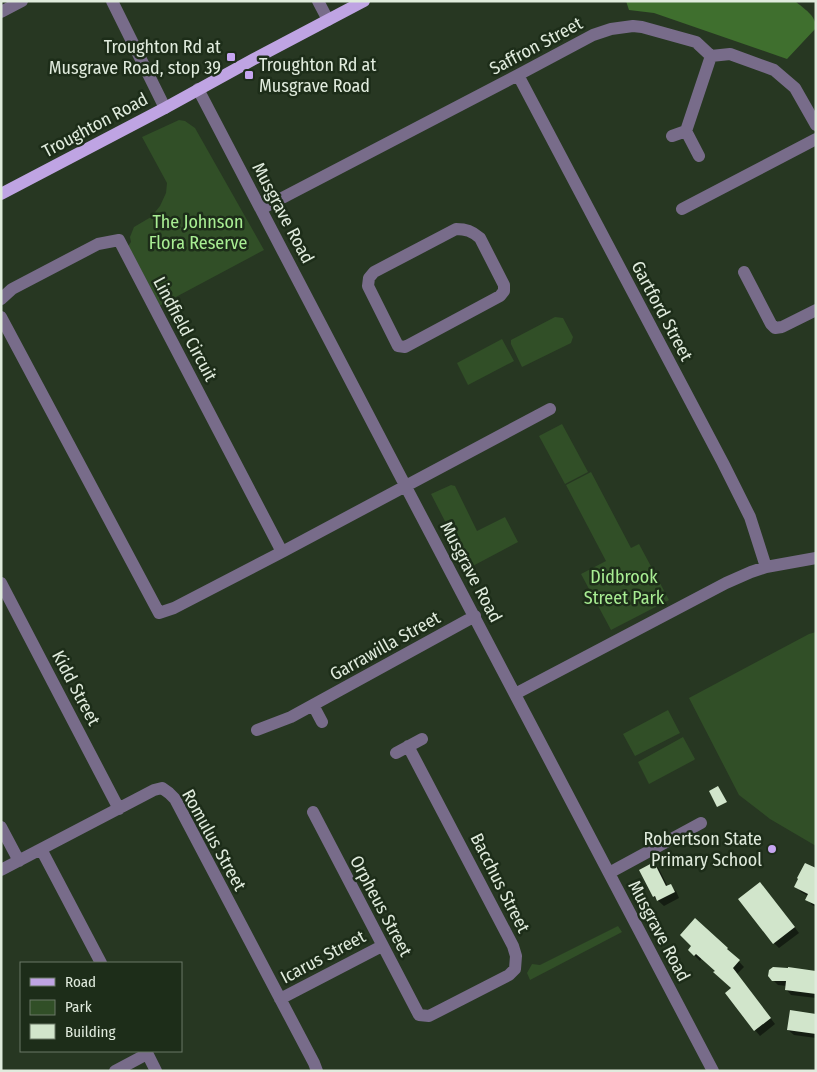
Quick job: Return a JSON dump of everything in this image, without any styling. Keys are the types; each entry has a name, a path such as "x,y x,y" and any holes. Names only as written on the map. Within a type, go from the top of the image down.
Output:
{"main road":[{"name":"Troughton Road","path":"1,194 364,1"}],"street":[{"path":"1,12 22,1"},
{"path":"112,1 165,108"},
{"path":"318,1 328,20"},
{"name":"Saffron Street","path":"261,209 594,35 611,29 633,26 642,27 696,42 711,56"},
{"path":"699,156 686,131 711,56 730,54 774,70 795,88 816,125"},
{"name":"Gartford Street","path":"518,75 723,463 750,517 766,567"},
{"name":"Musgrave Road","path":"198,89 713,1071"},
{"path":"672,136 686,131"},
{"path":"682,209 816,139"},
{"path":"456,229 473,232 480,238 504,285 504,291 500,296 405,347 398,346 368,286 369,278 374,272 456,229"},
{"name":"Lindfield Circuit","path":"1,299 12,289 98,244 119,240 282,552"},
{"path":"744,272 774,328 782,327 816,310"},
{"path":"1,317 159,613 174,608 282,552 550,409"},
{"path":"515,694 751,572 766,567 816,558"},
{"name":"Kidd Street","path":"1,583 119,809"},
{"name":"Garrawilla Street","path":"257,730 291,717 475,616"},
{"path":"313,705 322,722"},
{"path":"396,752 422,739"},
{"name":"Bacchus Street","path":"408,746 513,946 516,956 515,970 509,975 429,1016 419,1015"},
{"name":"Romulus Street","path":"1,870 154,790 162,788 170,793 175,799 317,1071"},
{"name":"Orpheus Street","path":"313,812 419,1015"},
{"path":"609,873 701,823"},
{"path":"1,827 19,860"},
{"path":"42,849 100,962"},
{"name":"Icarus Street","path":"280,999 382,946"},
{"path":"115,1071 147,1052 156,1071"}],"green space":[{"path":"626,1 795,1 812,16 816,28 787,59 654,13 629,10"},
{"name":"The Johnson Flora Reserve","path":"179,120 185,121 195,128 264,250 159,306 128,246 131,242 130,237 134,227 151,217 160,206 166,193 167,183 142,137"},
{"path":"555,317 563,318 573,337 571,343 522,367 511,344 511,340"},
{"path":"502,339 514,361 468,385 457,363"},
{"path":"562,424 588,472 565,484 539,436"},
{"name":"Didbrook Street Park","path":"591,472 631,548 639,544 669,600 611,630 581,574 606,561 566,485"},
{"path":"451,485 455,486 477,531 505,517 518,542 469,568 431,494"},
{"path":"816,632 816,846 770,819 739,795 689,698"},
{"path":"668,710 680,733 635,756 623,734"},
{"path":"683,737 695,759 649,784 638,762"},
{"path":"618,926 622,932 530,980 527,973 532,964 540,965"}],"building":[{"path":"718,786 727,802 717,807 709,791"},
{"path":"654,862 666,886 671,884 675,892 657,901 639,870"},
{"path":"805,863 816,868 816,905 805,900 808,894 794,887"},
{"path":"760,882 795,927 773,944 738,899"},
{"path":"695,918 740,960 733,968 771,1018 754,1031 725,993 731,988 696,954 694,956 688,950 691,946 680,935"},
{"path":"773,967 816,971 816,994 785,990 786,981 772,981 768,976 769,970"},
{"path":"790,1010 816,1014 816,1034 787,1030"}],"place":[{"name":"Troughton Rd at Musgrave Road, stop 39","path":"231,57"},
{"name":"Troughton Rd at Musgrave Road","path":"249,75"},
{"name":"Robertson State Primary School","path":"772,849"}]}
